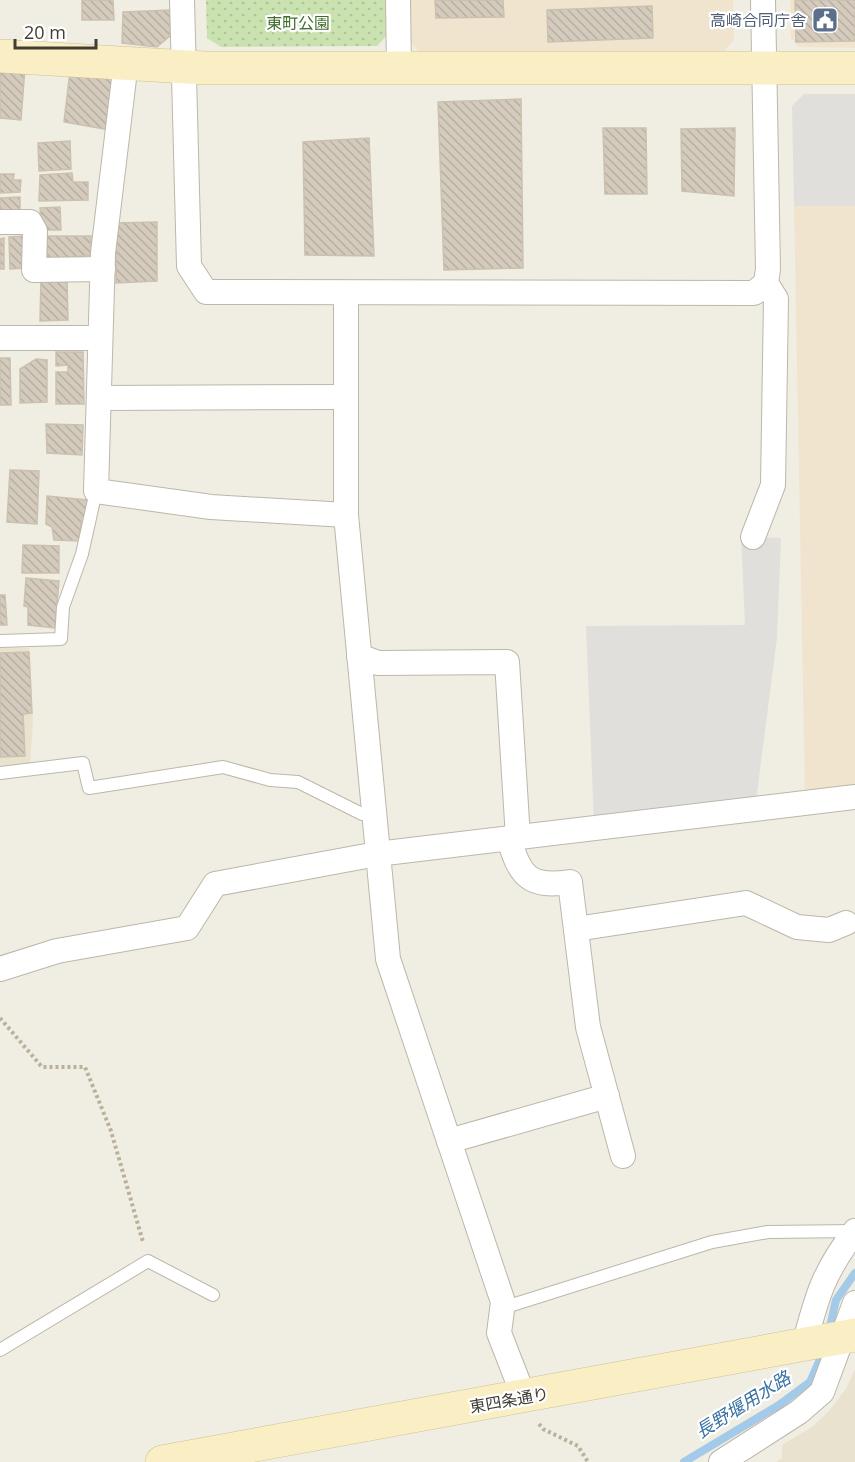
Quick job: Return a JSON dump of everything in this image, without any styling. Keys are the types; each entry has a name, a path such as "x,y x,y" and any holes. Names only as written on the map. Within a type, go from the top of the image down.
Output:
{"street":[{"path":"182,0 189,266 206,292 754,293 766,283"},
{"path":"398,0 399,69"},
{"path":"753,537 773,484 776,299 766,283 768,269 763,0"},
{"path":"0,56 184,66 399,69 855,68"},
{"path":"126,62 103,269 96,491 211,507 346,514"},
{"path":"0,222 30,222 35,231 34,270 103,269"},
{"path":"346,292 346,514 388,959 503,1302 500,1334 524,1397"},
{"path":"0,338 100,338"},
{"path":"99,398 346,397"},
{"path":"359,656 378,663 507,662 516,861 530,879 546,886 570,882 588,1027 623,1156"},
{"path":"0,969 57,951 187,928 215,884 377,854 855,797"},
{"path":"576,929 746,903 797,927 829,930 846,923"},
{"path":"449,1141 607,1096"},
{"path":"806,1345 819,1287 836,1256 855,1231"},
{"path":"721,1462 799,1412 822,1392 849,1336 855,1303"},
{"name":"東四条通り","path":"162,1462 849,1336"}],"lane":[{"path":"0,641 61,639 63,607 82,554 96,491"},
{"path":"0,773 83,763 89,788 223,767 270,780 298,782 362,814 374,813"},
{"path":"503,1302 512,1305 712,1242 768,1232 855,1231"},
{"path":"0,1350 148,1261 213,1295"}],"path":[{"path":"0,1018 42,1067 85,1067 111,1131 148,1261"},
{"path":"524,1397 543,1429 578,1446 588,1462"}],"shaded area":[{"path":"406,0 733,0 734,40 724,51 420,53 407,38"},
{"name":"高崎合同庁舎","path":"790,0 855,0 855,48 799,47 791,38"},
{"path":"804,94 855,94 855,206 794,206 792,106"},
{"path":"794,206 855,206 855,789 805,797"},
{"path":"741,537 781,538 777,638 756,801 594,823 586,626 745,625"},
{"path":"0,648 29,648 33,722 30,764 0,768"},
{"path":"855,1369 855,1462 776,1462 782,1458 782,1445 812,1427 829,1411 846,1389"}],"green space":[{"name":"東町公園","path":"206,0 390,0 390,32 377,46 221,47 207,38"}],"building":[{"path":"82,0 113,0 114,20 82,20"},
{"path":"435,0 503,0 504,17 436,18"},
{"name":"高崎合同庁舎","path":"795,0 855,0 855,41 796,42"},
{"path":"652,6 653,38 548,42 547,10"},
{"path":"170,10 170,36 157,47 122,43 123,12"},
{"path":"0,66 25,67 21,120 0,118"},
{"path":"70,71 121,79 116,131 64,122"},
{"path":"521,99 523,268 444,270 438,102"},
{"path":"603,128 646,128 647,194 605,194"},
{"path":"735,128 734,196 682,191 681,129"},
{"path":"369,138 374,256 305,255 303,142"},
{"path":"70,141 71,169 39,171 38,143"},
{"path":"72,173 73,182 88,182 88,200 39,201 40,175"},
{"path":"0,174 14,174 13,180 21,180 20,192 0,193"},
{"path":"20,197 20,215 0,215 0,198"},
{"path":"60,207 61,230 42,230 40,208"},
{"path":"157,222 157,281 116,283 116,223"},
{"path":"25,236 25,268 10,269 9,237"},
{"path":"47,236 91,236 91,255 47,261"},
{"path":"4,238 4,269 0,269 0,239"},
{"path":"67,279 68,320 40,321 41,280"},
{"path":"56,352 83,352 84,404 56,404 56,372 68,372 68,365 56,366"},
{"path":"0,358 10,358 11,405 0,405"},
{"path":"36,359 47,360 47,402 20,403 20,369"},
{"path":"46,424 83,425 82,455 47,453"},
{"path":"10,470 39,471 37,524 7,522"},
{"path":"47,496 87,500 85,517 82,516 79,541 54,540 52,527 46,524"},
{"path":"23,545 59,546 59,573 22,573"},
{"path":"26,578 59,581 55,628 28,625 28,607 24,606"},
{"path":"0,595 5,595 7,625 0,625"},
{"path":"29,652 32,713 23,714 25,756 0,757 0,653"}],"waterway":[{"name":"長野堰用水路","path":"829,1331 836,1300 855,1273"},
{"name":"長野堰用水路","path":"684,1462 779,1405 810,1382 824,1350"}],"place":[{"name":"高崎合同庁舎","path":"825,20"}]}
